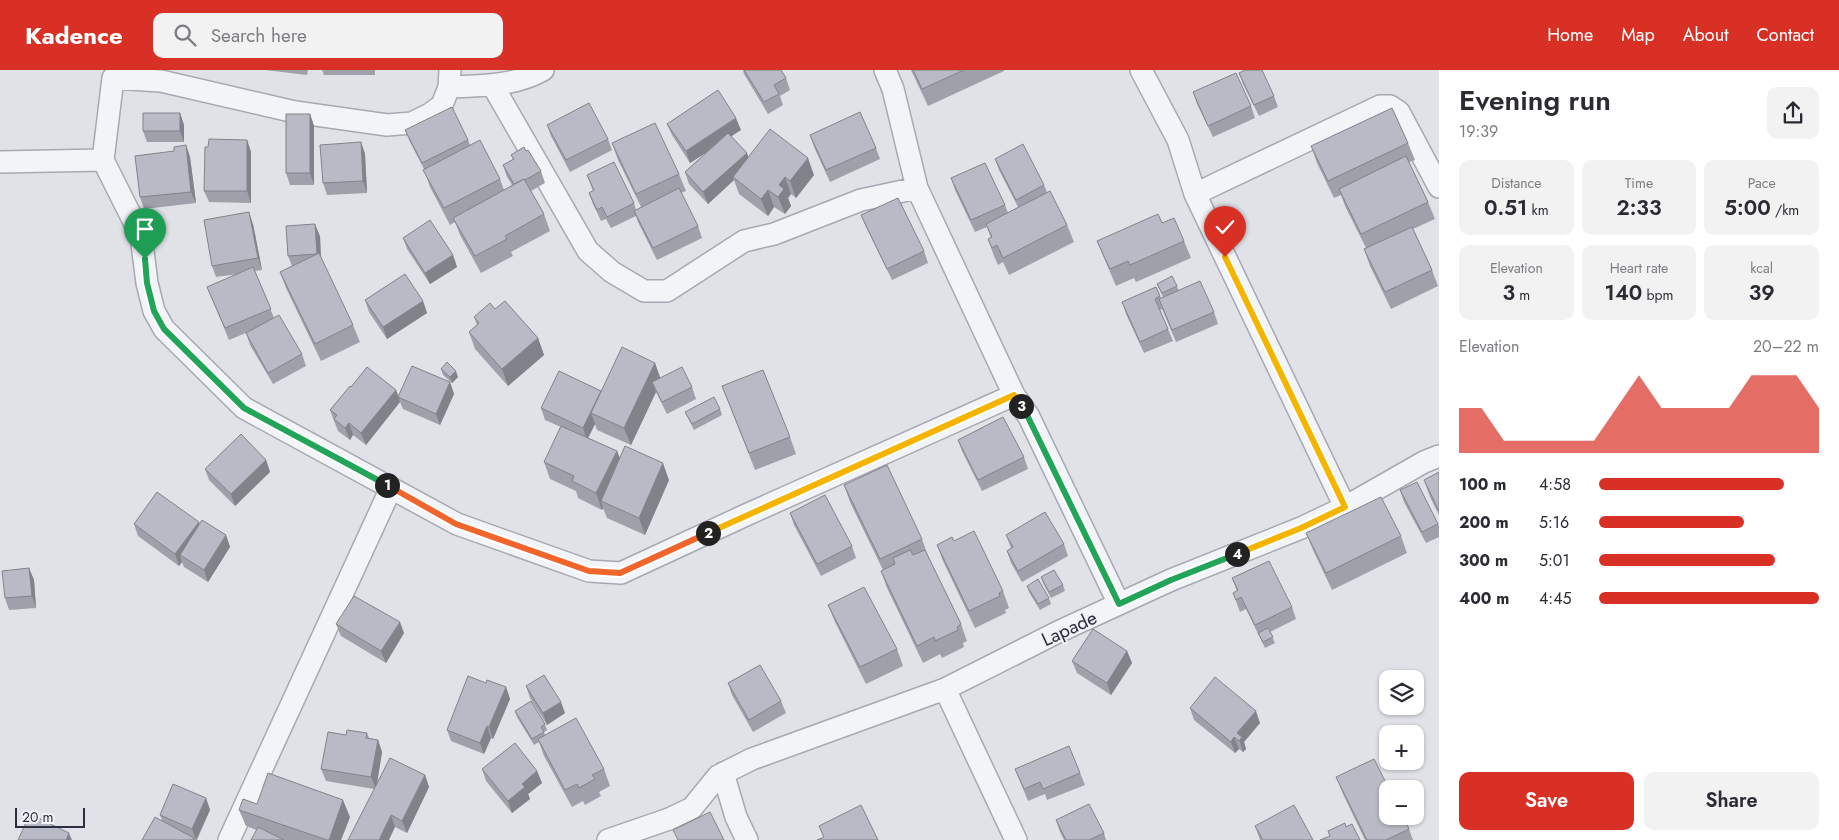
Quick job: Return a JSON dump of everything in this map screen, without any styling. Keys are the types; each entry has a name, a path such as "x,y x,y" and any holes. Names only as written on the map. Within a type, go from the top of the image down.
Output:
{"street":[{"path":"543,70 534,76 493,86 450,79 442,105 430,114 412,123 387,125 295,112 161,81 113,74 103,160 141,236 147,283 154,311 164,329 244,408 456,524 589,571 620,573 1014,395"},
{"path":"885,70 894,89 917,188 1014,395 1028,417 1119,604"},
{"path":"1141,70 1178,140 1195,194 1345,507"},
{"path":"493,86 588,251 612,272 644,291 667,291 744,241 774,234 861,200 917,188"},
{"path":"1195,194 1380,106 1390,106 1399,112 1439,187"},
{"path":"0,162 103,160"},
{"name":"Lapade","path":"608,840 669,820 692,808 718,776 752,758 945,689 1058,632 1171,580 1301,528 1345,507 1424,462 1439,456"},
{"path":"229,840 391,488"},
{"path":"945,689 1016,840"},
{"path":"723,773 736,817 747,840"}],"building":[{"path":"744,70 781,70 786,78 774,85 779,94 764,102"},
{"path":"913,70 964,70 922,89"},
{"path":"1245,70 1262,70 1274,96 1254,105 1239,73"},
{"path":"1236,73 1251,106 1208,126 1193,92"},
{"path":"718,90 736,118 686,151 667,124"},
{"path":"589,103 608,139 566,160 547,125"},
{"path":"452,107 468,140 422,163 405,130"},
{"path":"1392,108 1408,143 1328,181 1311,146"},
{"path":"860,112 876,148 826,170 810,135"},
{"path":"143,113 180,113 180,131 143,131"},
{"path":"286,114 310,114 310,173 286,173"},
{"path":"655,123 679,174 636,194 612,143"},
{"path":"770,129 808,158 790,181 785,177 779,185 784,189 778,197 768,190 761,199 733,177"},
{"path":"728,133 747,153 703,192 685,172"},
{"path":"209,139 247,140 247,191 204,191 205,147 208,147"},
{"path":"480,140 500,179 444,208 423,170"},
{"path":"361,142 363,181 323,183 320,145"},
{"path":"1023,144 1044,185 1016,200 995,159"},
{"path":"186,145 191,192 140,197 135,156 174,151 174,147"},
{"path":"524,147 526,151 528,150 541,171 514,184 503,165 514,159 511,155"},
{"path":"1406,156 1428,202 1361,234 1339,189"},
{"path":"614,162 634,203 607,217 602,207 597,210 589,193 594,190 587,175"},
{"path":"985,163 1005,205 971,220 951,178"},
{"path":"524,179 544,214 505,236 507,239 475,256 453,218"},
{"path":"679,188 698,226 653,248 634,211"},
{"path":"1050,191 1067,225 1003,258 997,245 992,248 988,239 992,237 986,224"},
{"path":"898,198 924,251 887,269 861,215"},
{"path":"249,212 258,258 212,266 204,220"},
{"path":"1158,214 1162,223 1174,218 1184,241 1130,265 1128,261 1110,269 1097,241"},
{"path":"430,220 453,255 425,273 403,238"},
{"path":"315,224 317,254 288,256 286,226"},
{"path":"1412,227 1432,270 1385,292 1364,249"},
{"path":"319,253 353,325 315,344 280,272"},
{"path":"253,267 271,309 225,328 207,287"},
{"path":"405,274 423,301 383,327 365,300"},
{"path":"1172,276 1177,286 1162,293 1157,284"},
{"path":"1200,281 1214,312 1172,330 1159,299"},
{"path":"1156,287 1160,296 1155,299 1168,329 1140,342 1122,302"},
{"path":"505,301 538,338 502,369 469,332 479,323 474,317 490,303 495,309"},
{"path":"279,315 302,354 268,373 246,333"},
{"path":"622,347 655,363 624,428 591,413"},
{"path":"447,362 456,371 450,377 441,369"},
{"path":"412,366 450,382 436,414 398,397"},
{"path":"367,367 396,390 361,433 349,423 345,428 334,419 337,415 330,410"},
{"path":"682,367 692,387 662,402 652,382"},
{"path":"763,370 790,437 749,453 722,386"},
{"path":"559,371 601,391 583,428 541,408"},
{"path":"714,397 720,409 692,424 685,412"},
{"path":"1003,417 1024,457 978,480 958,440"},
{"path":"561,426 617,451 596,493 572,481 574,476 544,462"},
{"path":"241,434 266,460 231,494 205,469"},
{"path":"625,446 663,463 639,518 601,501"},
{"path":"887,465 922,539 880,559 844,485"},
{"path":"1439,472 1439,511 1424,480"},
{"path":"1417,482 1438,524 1422,532 1400,490"},
{"path":"157,492 199,522 175,554 134,524"},
{"path":"825,495 852,546 817,564 790,513"},
{"path":"1381,497 1401,536 1326,573 1306,533"},
{"path":"1045,512 1064,544 1018,571 1007,551 1013,547 1006,535"},
{"path":"202,520 226,535 204,570 180,555"},
{"path":"974,531 1003,591 999,593 1000,596 969,611 937,545 952,537 954,541"},
{"path":"910,550 913,555 925,550 961,624 957,627 958,630 935,641 934,637 917,646 881,571 895,564 893,558"},
{"path":"1269,561 1292,607 1255,625 1241,597 1236,600 1233,593 1238,590 1232,578"},
{"path":"29,568 32,596 5,598 2,571"},
{"path":"1054,570 1063,585 1049,592 1041,577"},
{"path":"1038,579 1049,598 1038,604 1027,586"},
{"path":"864,587 897,649 860,667 828,605"},
{"path":"354,596 400,622 381,651 336,624"},
{"path":"1268,628 1273,637 1263,642 1258,633"},
{"path":"1093,629 1127,651 1107,683 1072,661"},
{"path":"760,665 781,701 749,720 728,683"},
{"path":"544,675 561,702 543,713 526,686"},
{"path":"468,676 486,683 487,680 506,687 480,743 447,730"},
{"path":"1215,677 1256,711 1237,733 1242,737 1239,741 1234,737 1231,742 1190,708"},
{"path":"531,701 545,724 541,727 544,732 532,739 515,711"},
{"path":"576,718 604,769 592,775 595,779 579,788 577,784 565,790 538,739"},
{"path":"347,730 367,733 366,738 378,740 371,777 321,769 328,732 346,735"},
{"path":"515,743 537,771 522,784 525,787 508,801 482,769"},
{"path":"1069,746 1080,773 1043,789 1040,782 1024,789 1015,769"},
{"path":"390,758 425,775 402,821 391,815 379,840 348,840"},
{"path":"1374,759 1384,780 1379,780 1379,825 1407,825 1409,829 1386,840 1367,840 1336,777"},
{"path":"268,773 343,800 329,840 239,810 243,799 257,804"},
{"path":"173,784 206,798 192,829 160,815"},
{"path":"1089,804 1104,833 1089,840 1066,840 1056,820"},
{"path":"861,805 878,840 817,840 824,837 819,826"},
{"path":"1294,805 1313,840 1263,840 1255,826"},
{"path":"710,812 724,840 678,840 673,830"},
{"path":"30,814 69,833 66,840 18,840"},
{"path":"155,817 194,838 193,840 142,840"},
{"path":"1345,823 1346,827 1352,824 1360,840 1320,840 1330,836 1328,831"},
{"path":"258,827 284,840 251,840"}],"route":[{"path":"145,259 147,283 154,311 164,329 244,408 456,524 589,571 620,573 1014,395 1028,417 1119,604 1171,580 1301,528 1345,507 1225,257"}]}
